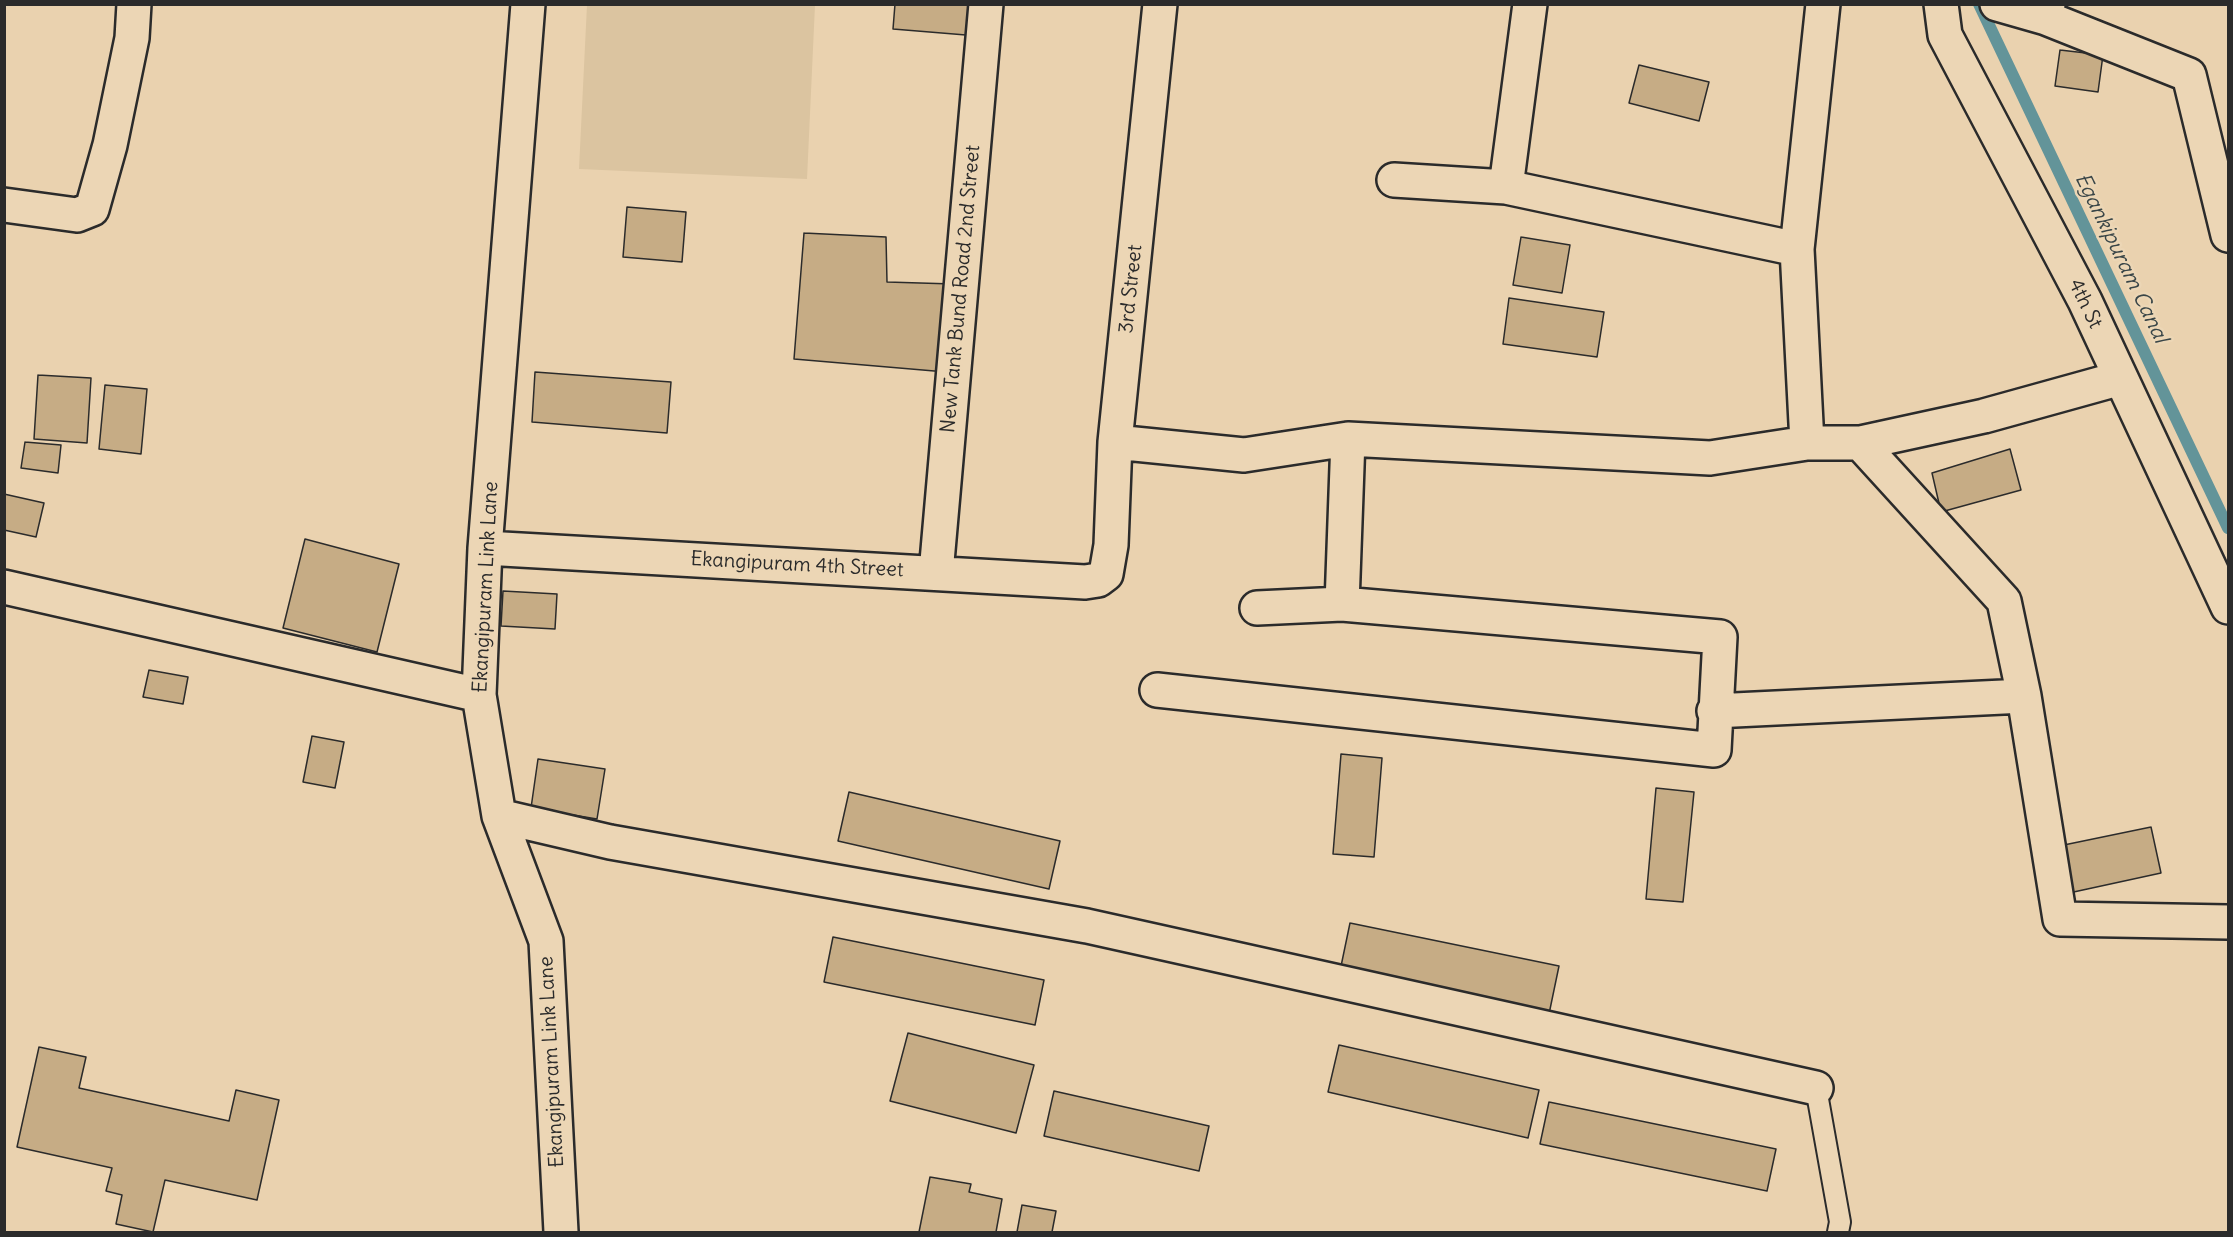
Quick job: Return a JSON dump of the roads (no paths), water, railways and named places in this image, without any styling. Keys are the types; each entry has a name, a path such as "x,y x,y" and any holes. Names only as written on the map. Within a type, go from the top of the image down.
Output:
{"street":[{"path":"4,205 77,215 92,209 115,124 132,38 134,4"},
{"name":"Ekangipuram Link Lane","path":"528,4 485,548 479,695 499,816 546,941 561,1233"},
{"name":"New Tank Bund Road 2nd Street","path":"936,573 986,4"},
{"name":"3rd Street","path":"1106,574 1111,545 1115,442 1160,4"},
{"path":"1506,186 1530,4"},
{"path":"1807,443 1797,249 1823,4"},
{"name":"4th St","path":"1941,4 1945,35 2085,301 2229,607"},
{"path":"1998,5 2047,11 2190,75 2219,152 2229,235"},
{"path":"1394,180 1506,186 1797,249"},
{"path":"1115,442 1244,456 1348,439 1710,458 1807,443 1860,443 1984,416 2121,378"},
{"path":"1342,604 1348,439"},
{"path":"1860,443 2004,601 2024,696 2060,919 2229,922"},
{"name":"Ekangipuram 4th Street","path":"485,548 1085,582 1098,580 1106,574"},
{"path":"4,587 479,695"},
{"path":"1157,690 1714,750 1714,711 1720,637 1342,604 1257,608"},
{"path":"1714,711 2024,696"},
{"path":"499,816 610,842 1087,926 1816,1088"}],"lane":[{"path":"1816,1088 1840,1222 1838,1233"}],"waterway":[{"name":"Egankipuram Canal","path":"1979,4 2228,528"}]}
